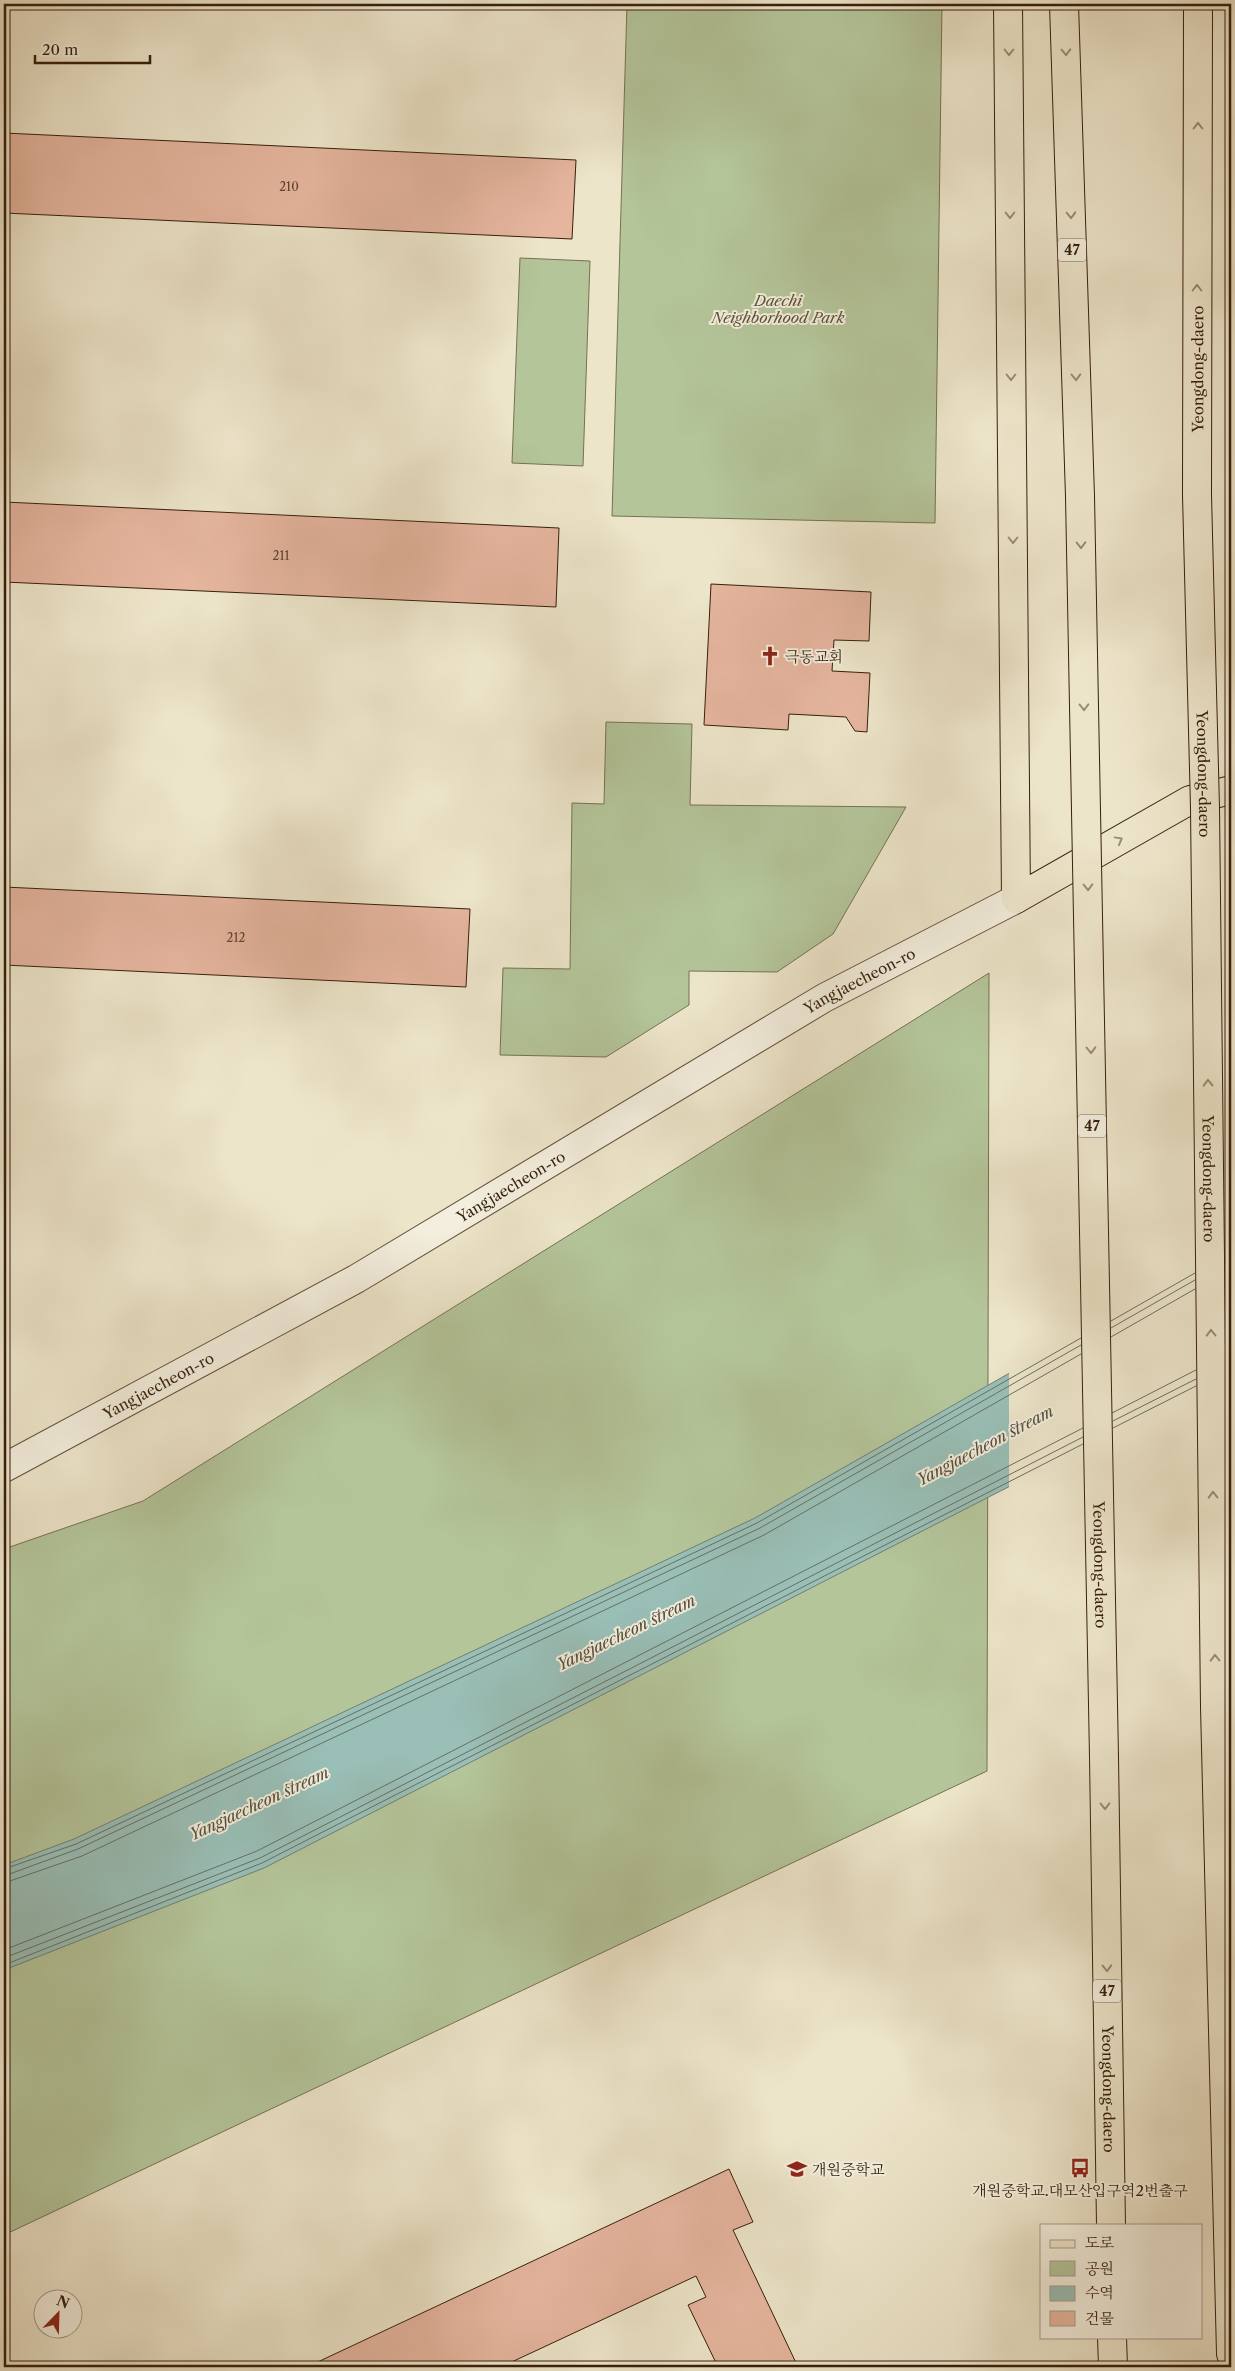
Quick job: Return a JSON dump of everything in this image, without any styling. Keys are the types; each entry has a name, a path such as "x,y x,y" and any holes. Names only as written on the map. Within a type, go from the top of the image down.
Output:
{"main road":[{"path":"1008,4 1016,898 1190,800 1231,790"},
{"name":"Yeongdong-daero","path":"1064,4 1080,496 1111,2224"},
{"name":"Yeongdong-daero","path":"1198,4 1197,495 1205,808 1215,1707 1231,2354"},
{"path":"1112,2338 1113,2367"}],"street":[{"name":"Yangjaecheon-ro","path":"4,1468 356,1279 824,998 1016,898"}],"green space":[{"name":"Daechi Neighborhood Park","path":"627,4 942,4 935,523 612,516"},
{"path":"520,258 590,261 583,466 512,463"},
{"path":"606,722 692,724 690,805 906,807 833,934 777,972 689,971 689,1005 606,1057 500,1055 503,968 570,969 572,803 604,804"},
{"path":"989,973 987,1771 4,2235 4,1549 143,1501"}],"water":[{"name":"Yangjaecheon stream","path":"1231,1247 1231,1373 264,1868 4,1970 4,1865 74,1839 755,1518"}],"pier":[{"path":"1231,1244 1231,1376 1009,1490 1009,1371"}],"building":[{"path":"4,133 576,160 572,239 4,213"},
{"path":"4,502 559,528 556,607 4,582"},
{"name":"극동교회","path":"711,584 871,592 869,641 834,640 832,671 870,673 867,732 855,731 846,717 789,714 788,730 704,725"},
{"path":"4,887 470,909 466,987 4,965"},
{"path":"729,2169 753,2222 733,2230 798,2367 718,2367 688,2305 706,2297 696,2276 501,2367 307,2367"}],"place":[{"name":"극동교회","path":"770,656"},
{"name":"개원중학교.대모산입구역2번출구","path":"1080,2168"},
{"name":"개원중학교","path":"797,2169"}]}
